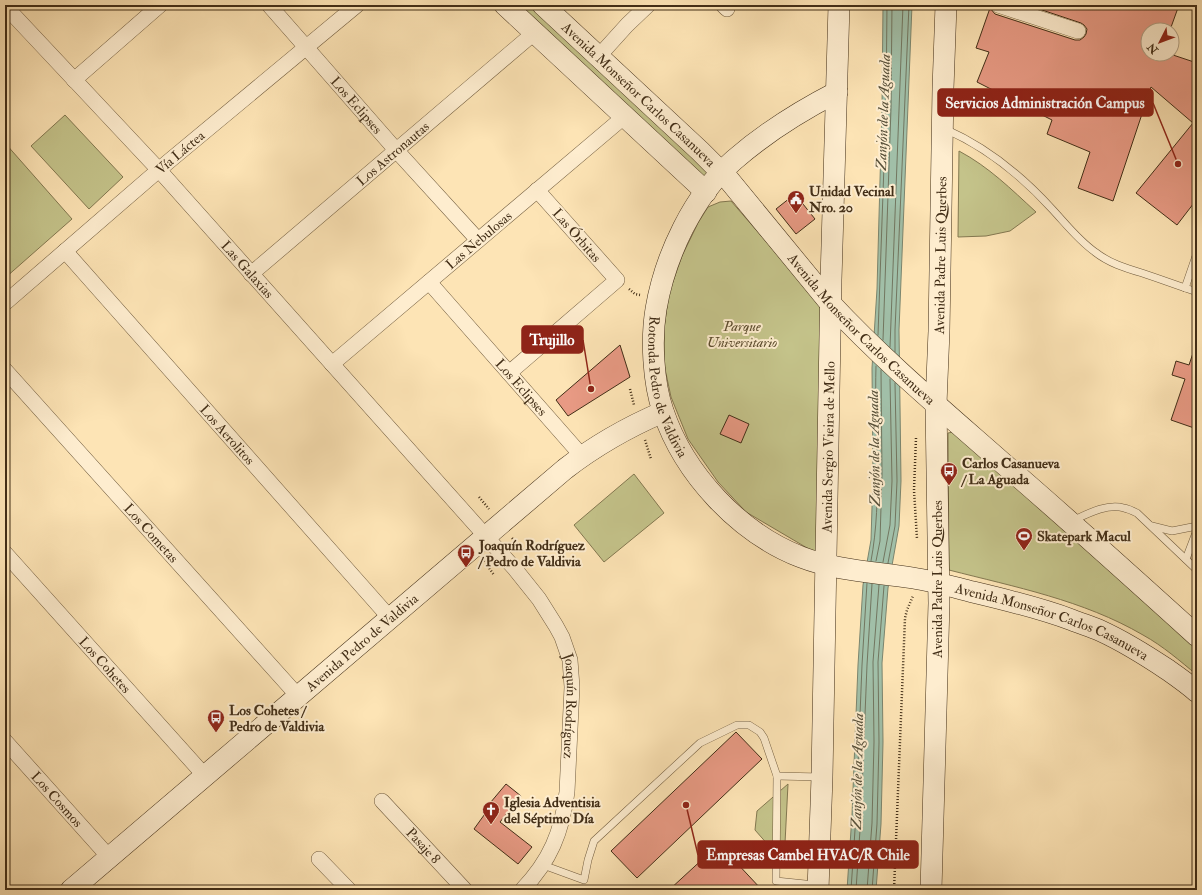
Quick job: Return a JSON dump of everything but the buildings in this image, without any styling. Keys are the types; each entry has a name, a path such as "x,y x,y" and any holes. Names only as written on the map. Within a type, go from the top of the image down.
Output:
{"main road":[{"name":"Avenida Monseñor Carlos Casanueva","path":"505,5 706,192"},
{"name":"Avenida Monseñor Carlos Casanueva","path":"543,5 700,151 729,180 830,303 848,322 929,397 1197,636"},
{"name":"Avenida Sergio Vieira de Mello","path":"818,888 822,777 830,303 839,5"},
{"name":"Avenida Padre Luis Querbes","path":"931,890 925,581 929,397 943,128 946,5"},
{"name":"Rotonda Pedro de Valdivia","path":"825,564 801,557 771,542 726,508 704,485 673,435 664,412 658,386 654,328 658,301 669,259 691,214 706,192 733,161 775,128 837,92"},
{"name":"Avenida Pedro de Valdivia","path":"71,890 565,469 604,441 664,412"},
{"name":"Avenida Monseñor Carlos Casanueva","path":"825,564 925,581 1009,600 1048,611 1100,630 1147,656 1197,692"}],"street":[{"path":"74,80 160,5"},
{"name":"Los Eclipses","path":"269,5 396,150 478,240"},
{"name":"Vía Láctea","path":"5,303 159,170 357,5"},
{"path":"599,56 627,25 648,5"},
{"path":"998,5 1078,31"},
{"name":"Las Galaxias","path":"5,6 159,170 486,537"},
{"name":"Los Astronautas","path":"251,274 534,33"},
{"name":"Las Nebulosas","path":"332,364 625,116"},
{"name":"Las Órbitas","path":"537,190 617,280"},
{"name":"Los Aerolitos","path":"65,251 390,618"},
{"path":"509,373 617,280"},
{"name":"Los Eclipses","path":"429,282 582,456"},
{"name":"Los Cometas","path":"5,370 298,696"},
{"name":"Joaquín Rodríguez","path":"486,537 548,612 562,637 570,660 572,687 565,808 555,842 543,865 522,890"},
{"name":"Los Cohetes","path":"5,553 205,776"},
{"name":"Los Cosmos","path":"5,741 109,858"},
{"name":"Pasaje 8","path":"382,801 465,890"},
{"path":"319,859 349,890"}],"lane":[{"path":"943,128 966,138 987,151 1024,181 1072,231 1094,252 1105,260 1197,292"},
{"path":"1185,288 1197,253"},
{"path":"1070,522 1095,511 1114,507 1124,507 1137,512 1197,570"},
{"path":"1150,526 1172,531 1197,526"},
{"path":"1186,559 1197,530"},
{"path":"543,865 584,880 594,841 700,742 737,725 749,725 760,732 764,738 777,776 776,881 818,888"},
{"path":"777,776 822,777"}],"path":[{"path":"617,280 635,294 658,301"},
{"path":"916,435 914,490 918,543"},
{"path":"894,890 905,618 910,601 925,581"}],"green space":[{"path":"516,5 530,5 710,171 703,178"},
{"path":"65,115 123,177 89,209 31,146"},
{"path":"5,143 72,219 5,278"},
{"path":"959,151 990,171 1036,212 1010,231 986,236 958,237"},
{"name":"Parque Universitario","path":"731,201 821,305 819,555 746,512 718,482 688,439 671,397 664,364 664,328 669,293 682,256 698,223 708,207 720,202"},
{"path":"959,431 1197,646 1197,675 1150,639 1097,612 1024,589 949,570 948,433"},
{"path":"634,474 664,513 604,562 574,525"},
{"path":"788,784 784,863 755,830 757,811"}],"water":[{"name":"Zanjón de la Aguada","path":"883,5 912,5 899,330 901,481 899,526 888,588 882,663 883,742 881,824 876,890 847,890 863,585 871,540 873,474 872,368 877,289"}],"place":[{"name":"Servicios Administración Campus","path":"1178,164"},
{"name":"Unidad Vecinal Nro. 20","path":"796,214"},
{"name":"Trujillo","path":"591,389"},
{"name":"Carlos Casanueva / La Aguada","path":"949,486"},
{"name":"Skatepark Macul","path":"1024,551"},
{"name":"Joaquín Rodríguez / Pedro de Valdivia","path":"466,568"},
{"name":"Los Cohetes / Pedro de Valdivia","path":"216,733"},
{"name":"Empresas Cambel HVAC/R Chile","path":"686,805"},
{"name":"Iglesia Adventisia del Séptimo Día","path":"491,825"}]}
